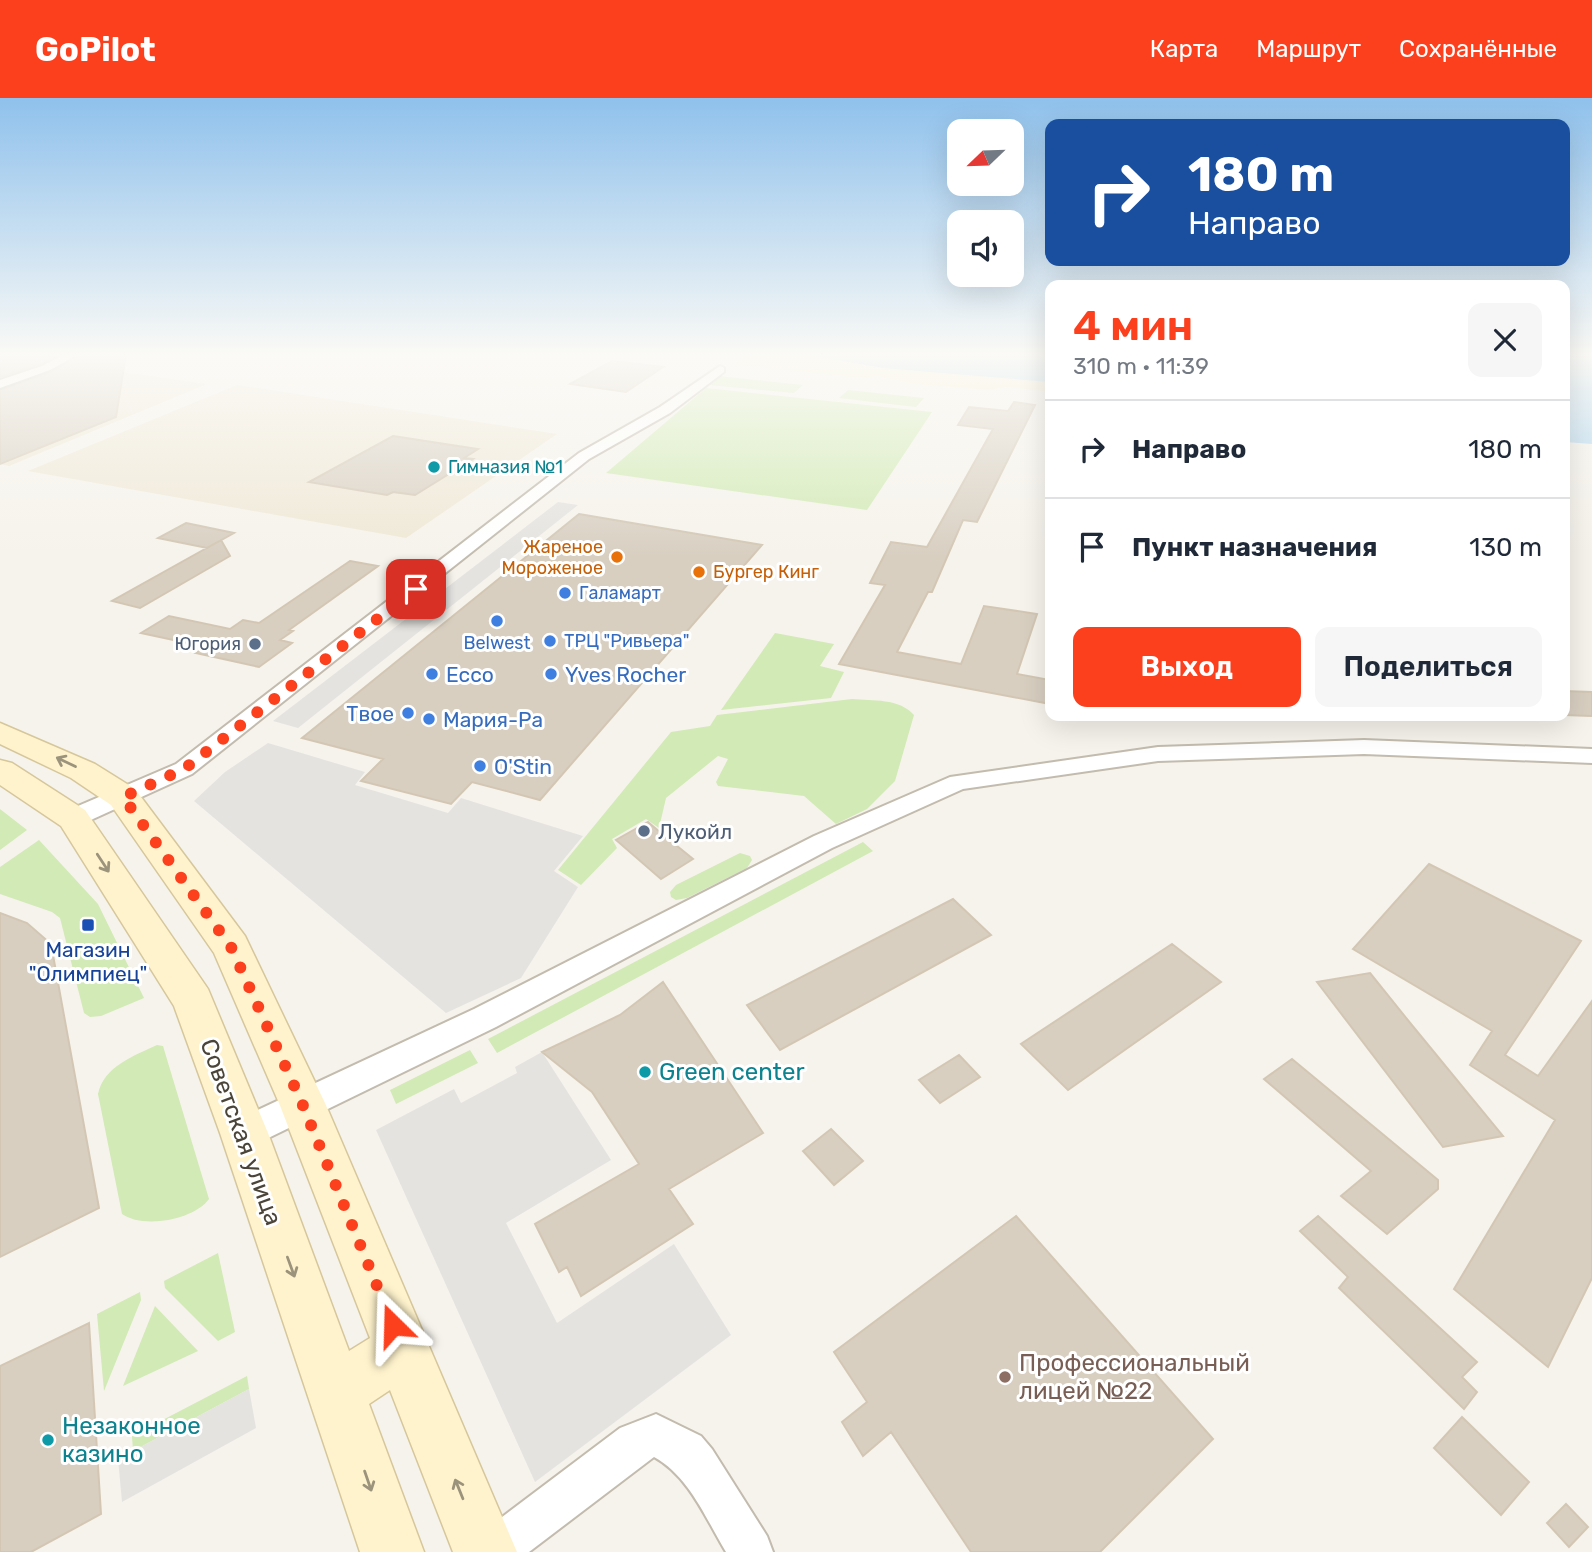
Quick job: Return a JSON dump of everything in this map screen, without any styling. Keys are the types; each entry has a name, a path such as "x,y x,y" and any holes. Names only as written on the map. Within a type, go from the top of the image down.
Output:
{"main road":[{"path":"0,732 83,771 123,797 231,947 302,1103 485,1552"},
{"name":"Советская улица","path":"0,769 73,818 192,1001 244,1133 393,1552"},
{"path":"336,1392 403,1349"}],"street":[{"path":"73,818 184,769 584,456 645,422"},
{"path":"244,1133 485,1017 822,842 958,782 1158,754 1364,747 1592,756"},
{"path":"493,1552 635,1443 656,1435 686,1451 697,1464 751,1552"}],"shaded area":[{"path":"0,422 116,422 9,466 0,464"},
{"path":"147,422 478,422 557,434 406,538 28,471"},
{"path":"558,502 578,505 298,728 273,721"},
{"path":"268,743 365,772 355,785 448,813 461,798 583,836 554,871 578,887 521,978 446,1013 194,801 225,772"},
{"path":"542,1052 611,1160 506,1223 557,1323 674,1244 731,1335 535,1482 376,1130 454,1089 461,1103 517,1073 515,1067"},
{"path":"249,1389 256,1428 122,1502 118,1459"}],"green space":[{"path":"666,422 925,422 867,510 606,473"},
{"path":"775,633 834,644 820,666 844,672 831,698 721,710"},
{"path":"852,699 893,703 914,715 895,781 867,809 836,824 804,796 718,786 716,782 728,759 718,756 666,798 659,828 646,819 612,839 617,848 581,885 558,870 671,732 710,726 717,715"},
{"path":"0,809 27,830 0,850"},
{"path":"39,840 98,904 144,998 101,1016 90,1017 84,1013 60,918 52,912 0,894 0,867"},
{"path":"863,842 873,851 497,1053 488,1039"},
{"path":"740,853 750,856 752,860 747,868 687,898 676,900 671,897 670,892 676,885"},
{"path":"157,1045 163,1046 209,1199 202,1206 180,1217 142,1221 122,1214 98,1094 101,1084 113,1069"},
{"path":"470,1050 478,1063 396,1104 390,1090"},
{"path":"218,1253 235,1332 218,1341 165,1288 164,1281"},
{"path":"140,1292 141,1300 104,1391 97,1314"},
{"path":"155,1306 198,1351 123,1386"},
{"path":"247,1376 249,1389 133,1451 132,1436"}],"water":[{"path":"1570,422 1592,422 1592,444 1570,442"}],"building":[{"path":"0,422 104,422 0,464"},
{"path":"960,422 1027,422 977,522 963,520 932,592 928,592 897,652 961,664 984,606 1037,614 1017,674 1045,679 1045,703 839,664 885,585 870,583 891,542 927,547 993,429 958,425"},
{"name":"Гимназия №1","path":"393,436 478,449 464,458 473,459 415,495 393,492 387,495 309,482"},
{"name":"ТРЦ \"Ривьера\"","path":"579,514 762,545 540,800 472,782 451,804 361,781 383,759 302,738"},
{"path":"186,523 234,533 207,548 158,538"},
{"path":"221,540 230,556 140,608 112,601"},
{"path":"350,561 378,566 289,630 293,631 280,640 292,643 259,667 196,653 206,647 141,633 169,616 230,629 243,620 259,623"},
{"path":"1570,691 1592,692 1592,716 1570,715"},
{"path":"648,822 693,859 661,879 616,840"},
{"path":"1429,864 1581,941 1505,1055 1538,1076 1592,1001 1592,1278 1548,1367 1454,1289 1555,1120 1470,1065 1492,1031 1353,949"},
{"path":"953,899 991,935 780,1050 747,1005"},
{"path":"0,913 27,923 51,944 99,1208 0,1257"},
{"path":"1172,944 1221,982 1068,1090 1021,1044"},
{"path":"1370,973 1503,1136 1443,1147 1317,982"},
{"name":"Green center","path":"663,982 763,1133 669,1189 693,1224 581,1296 567,1267 559,1272 535,1224 639,1164 592,1092 542,1052 620,1015"},
{"path":"959,1055 980,1077 940,1103 919,1080"},
{"path":"1292,1059 1438,1180 1438,1189 1387,1234 1341,1196 1371,1171 1264,1079"},
{"path":"831,1129 863,1161 834,1185 803,1151"},
{"name":"Профессиональный лицей №22","path":"1016,1216 1213,1439 1100,1552 971,1552 891,1432 863,1456 842,1422 867,1402 834,1352"},
{"path":"1318,1216 1477,1362 1462,1377 1477,1392 1464,1409 1339,1288 1348,1277 1300,1231"},
{"name":"Незаконное казино","path":"89,1323 101,1514 31,1552 0,1552 0,1366"},
{"path":"1462,1417 1529,1482 1501,1515 1434,1448"},
{"path":"1566,1504 1588,1527 1569,1547 1547,1523"}],"place":[{"name":"Гимназия №1","path":"434,467"},
{"name":"Жареное Мороженое","path":"617,557"},
{"name":"Бургер Кинг","path":"699,572"},
{"name":"Галамарт","path":"565,593"},
{"name":"Belwest","path":"497,621"},
{"name":"ТРЦ \"Ривьера\"","path":"550,641"},
{"name":"Югория","path":"255,644"},
{"name":"Ecco","path":"432,674"},
{"name":"Yves Rocher","path":"551,674"},
{"name":"Твое","path":"408,713"},
{"name":"Мария-Ра","path":"429,719"},
{"name":"O'Stin","path":"480,766"},
{"name":"Лукойл","path":"644,831"},
{"name":"Магазин \"Олимпиец\"","path":"88,925"},
{"name":"Green center","path":"645,1072"},
{"name":"Профессиональный лицей №22","path":"1005,1377"},
{"name":"Незаконное казино","path":"48,1440"}],"route":[{"path":"393,1325 302,1103 231,947 123,797 184,769 416,589"}]}
